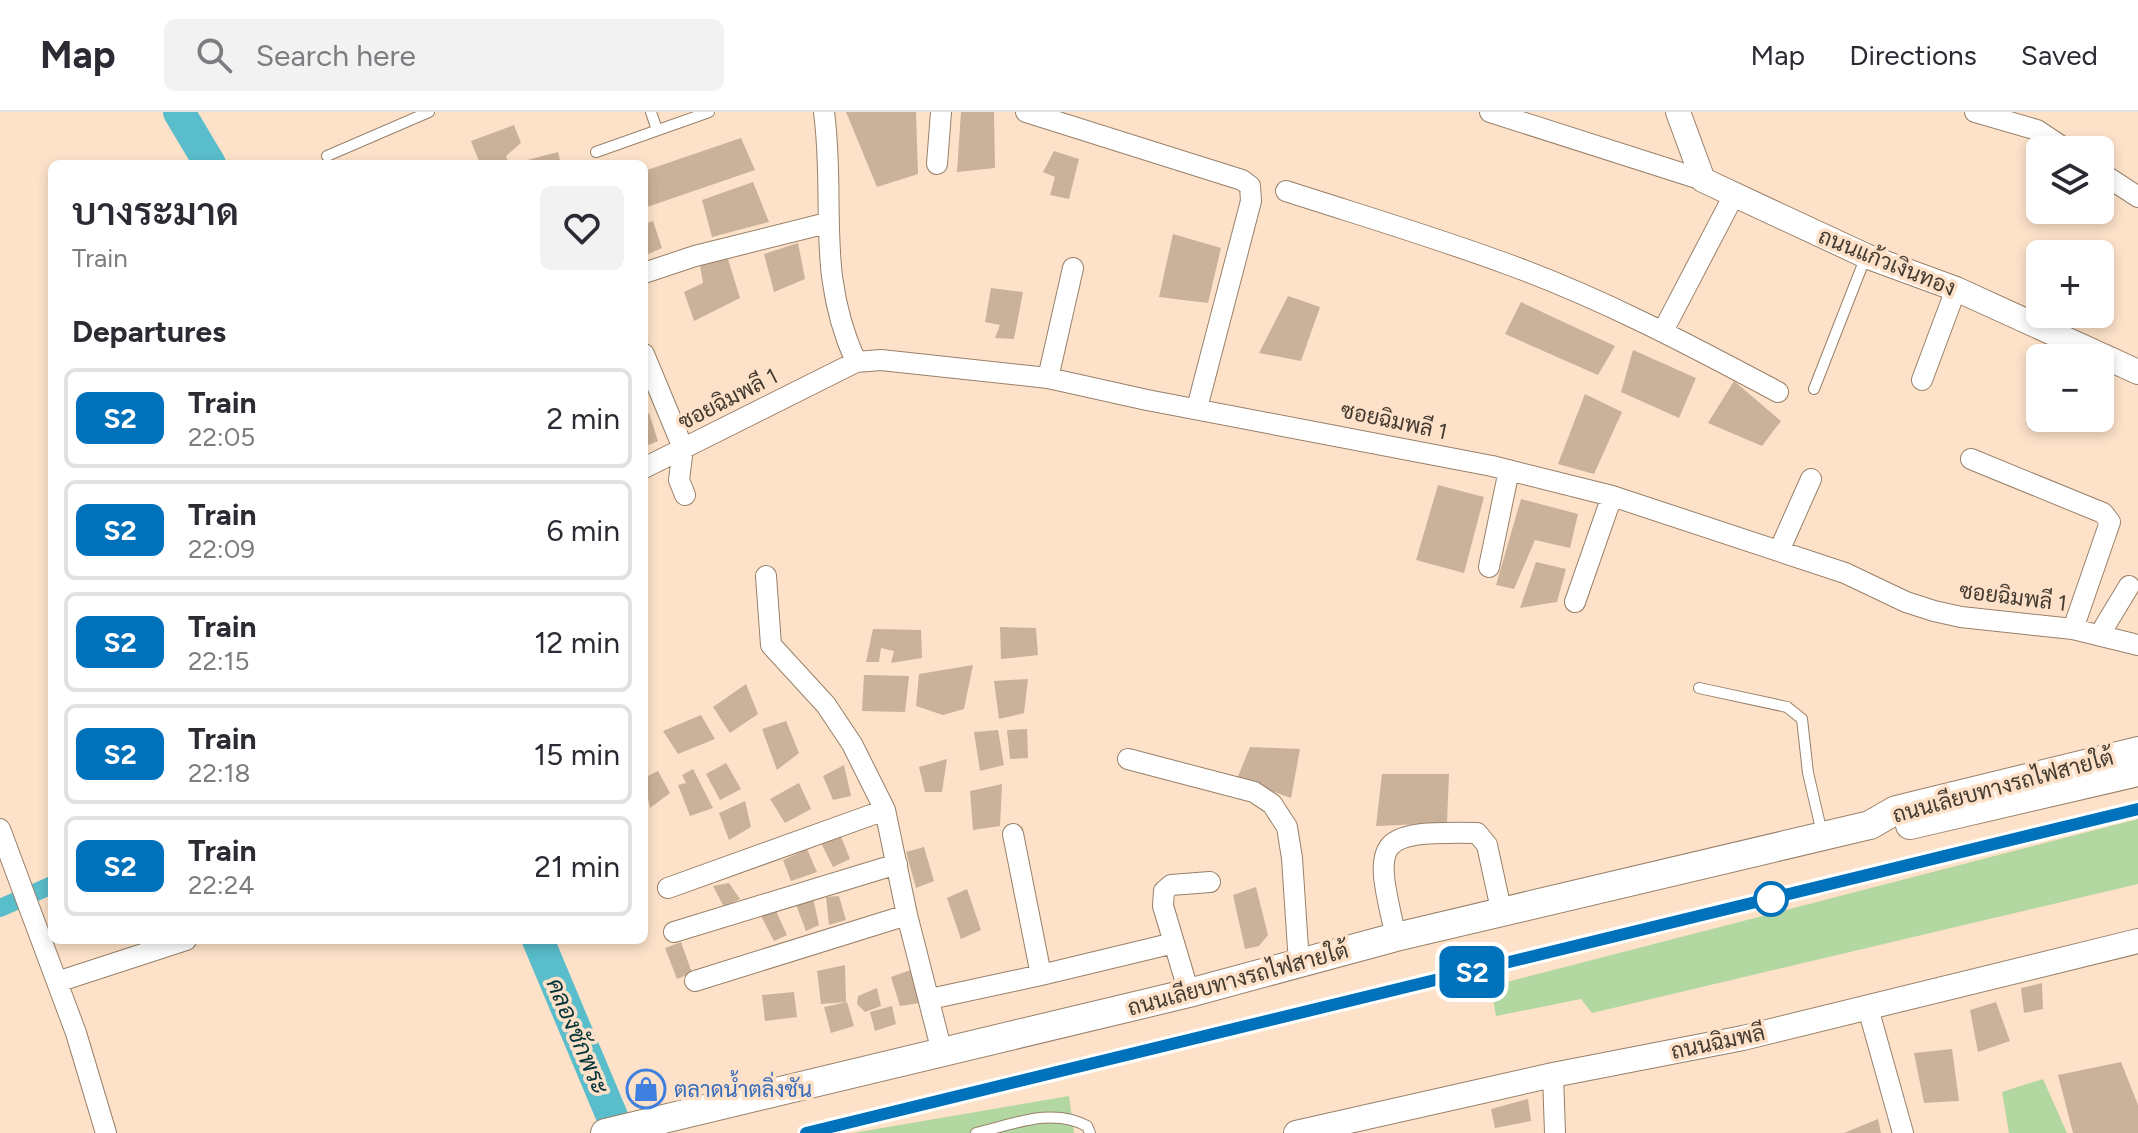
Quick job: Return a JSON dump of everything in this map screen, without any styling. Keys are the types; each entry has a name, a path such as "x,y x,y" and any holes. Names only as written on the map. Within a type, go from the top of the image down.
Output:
{"main road":[{"name":"ถนนเลียบทางรถไฟสายใต้","path":"605,1133 1189,993 1396,937 1870,825 1896,810 2138,751"},
{"name":"ถนนเลียบทางรถไฟสายใต้","path":"1870,825 1888,828 1935,820 2138,772"}],"street":[{"path":"824,112 829,158 827,223 832,287 844,335 856,362"},
{"path":"937,164 941,112"},
{"path":"1026,112 1242,180 1250,186 1251,201 1197,408"},
{"path":"1490,112 1703,180"},
{"path":"1678,112 1703,180"},
{"path":"1975,112 2037,130 2046,136"},
{"name":"ถนนแก้วเงินทอง","path":"1703,180 1866,256 1956,289 2053,344"},
{"path":"2114,181 2138,197"},
{"path":"1286,191 1508,264 1663,331 1778,392"},
{"path":"1663,331 1734,195"},
{"path":"648,272 695,256 827,223"},
{"path":"1048,378 1073,268"},
{"path":"1922,380 1956,289"},
{"name":"ซอยฉิมพลี 1","path":"648,466 856,362 881,360 1048,378 1509,470 1612,496 1779,551 1845,573 1906,602 1934,611 2073,629 2138,645"},
{"path":"648,364 683,448 679,480 685,495"},
{"name":"ถนนแก้วเงินทอง","path":"2114,365 2138,372"},
{"path":"1971,459 2103,513 2110,522 2073,629"},
{"path":"1489,567 1509,470"},
{"path":"1779,551 1811,479"},
{"path":"1575,602 1612,496"},
{"path":"766,576 771,645 826,705 852,744 885,810 907,915 930,999 938,1052"},
{"path":"2100,634 2129,586"},
{"path":"1128,759 1254,792 1272,804 1287,827 1299,964"},
{"path":"668,888 885,810"},
{"path":"1396,937 1382,870 1384,851 1398,837 1423,831 1477,833 1487,845 1502,914"},
{"path":"1,834 57,982 106,1133"},
{"path":"1013,834 1041,975"},
{"path":"674,932 897,864"},
{"path":"1189,993 1163,906 1164,891 1171,885 1210,882"},
{"path":"695,981 907,915"},
{"name":"ถนนฉิมพลี","path":"1296,1133 1324,1130 1553,1075 1743,1038 2138,941"},
{"path":"930,999 1174,943"},
{"path":"57,982 174,944"},
{"path":"1868,1008 1903,1133"},
{"path":"1553,1075 1555,1133"}],"lane":[{"path":"327,156 429,112"},
{"path":"651,112 657,130"},
{"path":"596,152 709,112"},
{"path":"1814,389 1866,256"},
{"path":"1699,688 1787,707 1802,719 1808,773 1823,834"},
{"path":"976,1133 1049,1116 1071,1117 1087,1126 1090,1133"}],"green space":[{"path":"2138,819 2138,884 1592,1013 1581,999 1496,1016 1491,986"},
{"path":"2043,1079 2067,1133 2009,1133 2002,1092"},
{"path":"1069,1096 1074,1133 853,1133"}],"building":[{"path":"846,112 916,112 918,174 877,187"},
{"path":"961,112 994,112 995,168 957,172"},
{"path":"514,125 521,143 506,156 508,160 478,160 471,141"},
{"path":"741,138 755,170 648,207 648,170"},
{"path":"1054,151 1079,159 1069,199 1050,195 1055,177 1043,172"},
{"path":"558,152 560,160 527,160"},
{"path":"753,182 769,222 712,237 702,200"},
{"path":"653,221 662,248 648,254 648,223"},
{"path":"1173,234 1221,248 1208,303 1159,297"},
{"path":"798,243 805,279 774,292 764,254"},
{"path":"727,256 740,298 694,321 684,292 703,283 700,266"},
{"path":"991,288 1023,292 1014,339 995,338 1000,325 985,322"},
{"path":"1288,296 1320,307 1301,361 1259,353"},
{"path":"1521,302 1615,346 1598,375 1505,334"},
{"path":"1633,350 1696,378 1679,418 1621,392"},
{"path":"1734,381 1781,421 1762,446 1708,423"},
{"path":"1585,394 1622,412 1594,474 1558,464"},
{"path":"648,414 658,441 648,445"},
{"path":"1438,485 1484,497 1464,573 1416,560"},
{"path":"1521,499 1578,514 1570,548 1535,540 1514,589 1496,585"},
{"path":"1536,562 1566,569 1557,602 1520,608"},
{"path":"1000,627 1036,628 1038,655 1001,659"},
{"path":"873,629 921,630 922,658 891,663 894,651 881,648 879,662 866,662"},
{"path":"973,665 964,709 943,715 916,706 919,674"},
{"path":"864,675 909,676 905,712 862,711"},
{"path":"1028,679 1024,713 999,719 994,681"},
{"path":"746,684 758,714 730,733 713,707"},
{"path":"701,715 715,739 678,754 663,731"},
{"path":"786,721 799,753 777,770 762,729"},
{"path":"1027,729 1028,758 1010,759 1007,730"},
{"path":"998,730 1004,765 980,771 974,732"},
{"path":"1250,747 1300,749 1291,798 1237,779"},
{"path":"947,759 942,792 925,792 919,767"},
{"path":"726,763 741,789 720,800 706,774"},
{"path":"844,765 851,796 833,800 823,776"},
{"path":"693,769 713,808 690,816 678,785 686,783 682,775"},
{"path":"658,771 670,793 650,808 648,798 648,776"},
{"path":"1382,774 1449,774 1447,823 1376,826"},
{"path":"799,783 811,809 785,823 770,799"},
{"path":"1002,784 1000,826 973,830 970,791"},
{"path":"745,801 751,827 729,840 719,813"},
{"path":"840,834 850,859 833,867 821,843"},
{"path":"924,847 934,881 916,888 906,852"},
{"path":"807,849 817,872 791,881 783,860"},
{"path":"729,883 740,899 724,907 713,886"},
{"path":"1256,887 1268,935 1259,946 1245,949 1233,895"},
{"path":"967,889 981,930 961,939 947,898"},
{"path":"839,896 846,920 829,925 826,897"},
{"path":"813,898 819,925 806,931 795,902"},
{"path":"776,911 787,935 774,941 761,916"},
{"path":"681,942 692,973 677,979 665,948"},
{"path":"845,965 846,1002 821,1004 817,971"},
{"path":"919,967 926,1002 900,1006 891,977"},
{"path":"2042,983 2043,1009 2024,1013 2021,988"},
{"path":"877,988 881,1006 865,1012 857,1004 858,996"},
{"path":"794,992 797,1017 765,1021 762,995"},
{"path":"847,1002 854,1026 831,1033 824,1007"},
{"path":"1996,1002 2010,1041 1978,1052 1970,1010"},
{"path":"892,1006 896,1024 875,1031 870,1012"},
{"path":"1952,1049 1959,1101 1924,1103 1914,1053"},
{"path":"2121,1062 2138,1105 2138,1133 2073,1133 2058,1075"},
{"path":"1528,1099 1531,1121 1495,1128 1491,1109"},
{"path":"1878,1119 1881,1133 1844,1133"}],"waterway":[{"name":"คลองชักพระ","path":"179,112 208,160"},
{"path":"0,908 48,887"},
{"name":"คลองชักพระ","path":"540,944 619,1133"}],"railway":[{"path":"807,1133 2138,809"}],"train":[{"name":"S2","path":"806,1133 2138,809"}],"place":[{"name":"ตลาดน้ำตลิ่งชัน","path":"646,1089"}]}
